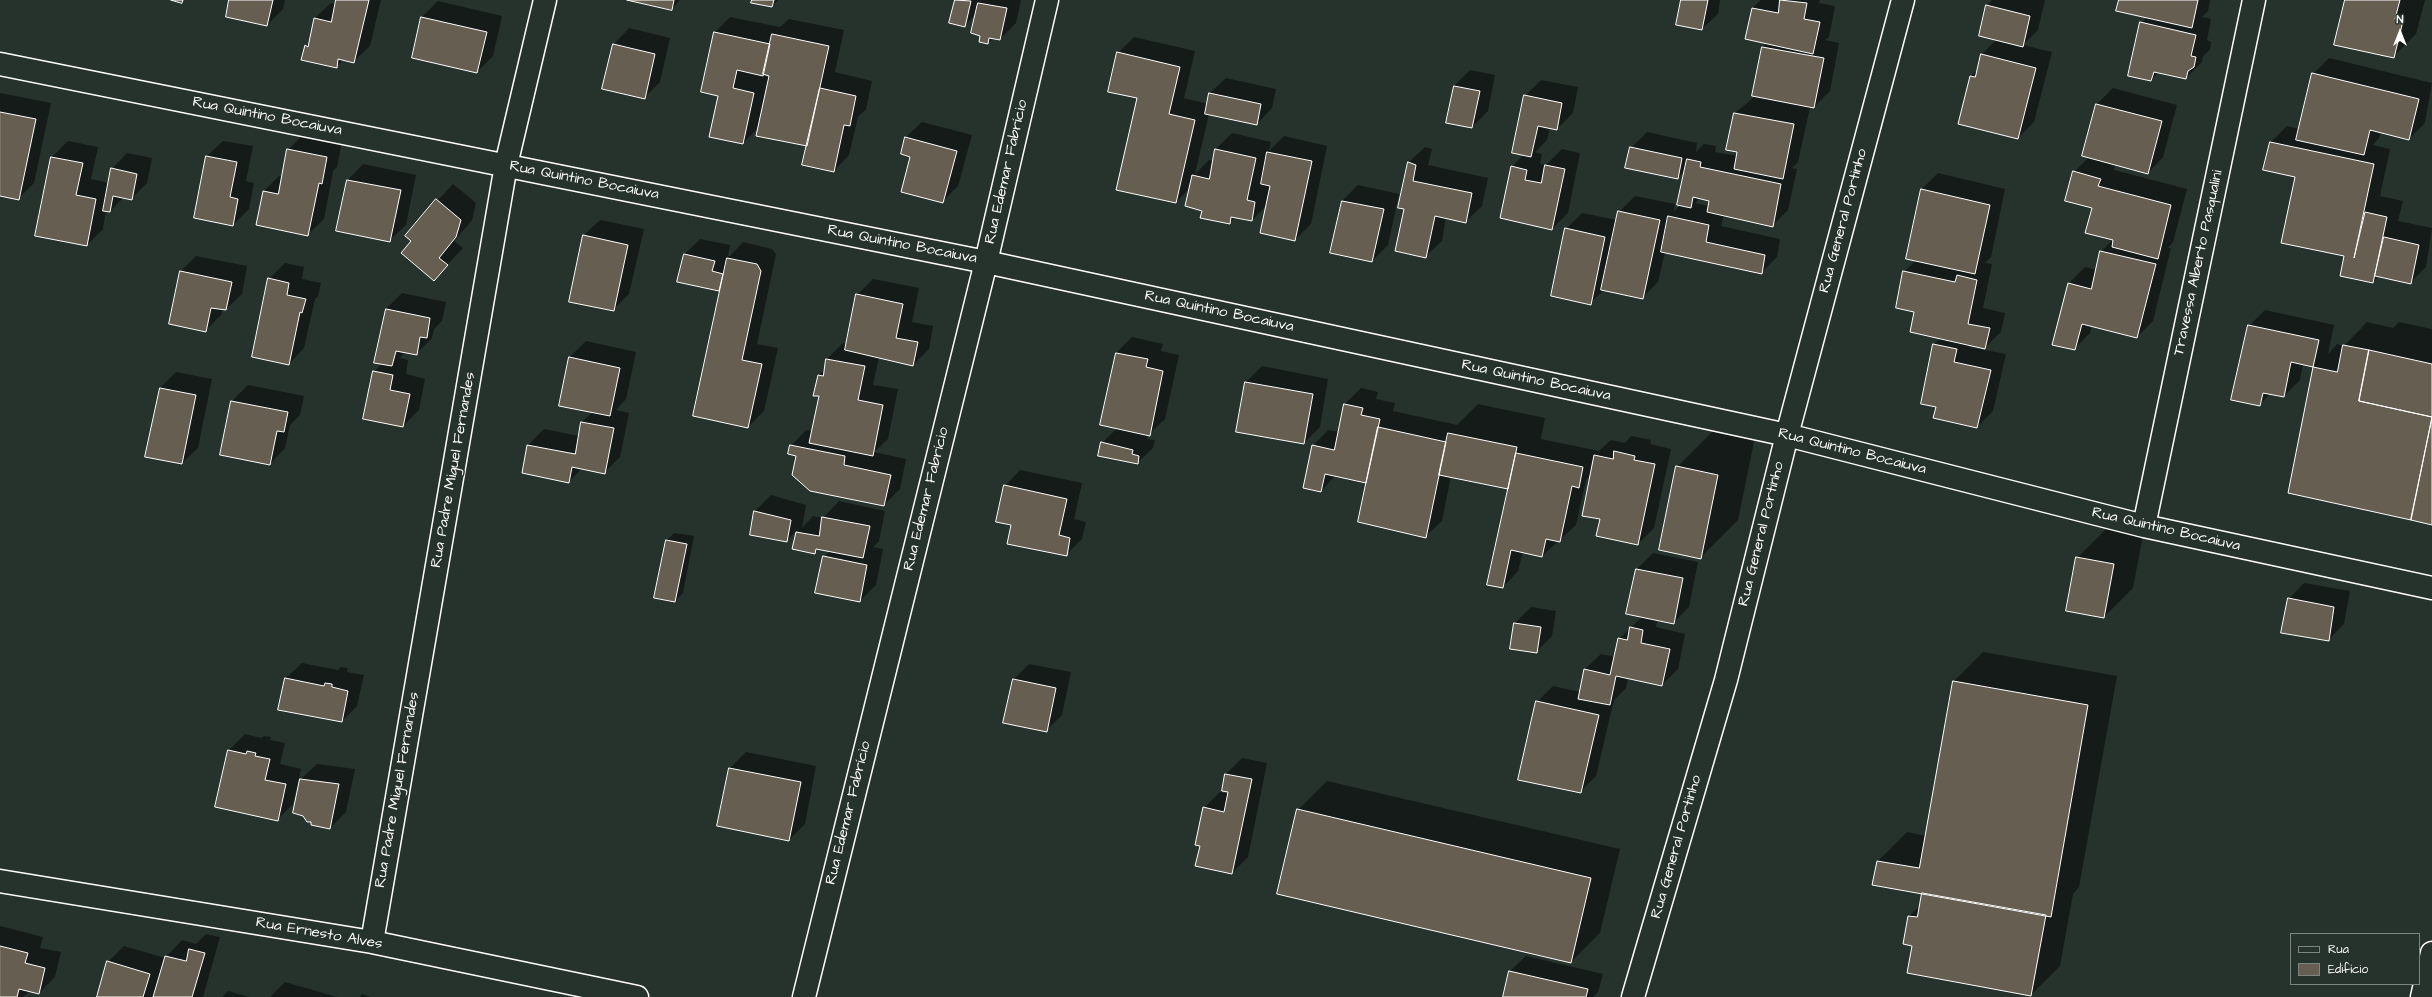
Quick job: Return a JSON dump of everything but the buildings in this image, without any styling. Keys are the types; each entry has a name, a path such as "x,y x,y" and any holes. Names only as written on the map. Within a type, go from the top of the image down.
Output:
{"street":[{"name":"Rua Padre Miguel Fernandes","path":"372,942 506,165 545,0"},
{"name":"Rua Edemar Fabrício","path":"804,997 986,262 1047,0"},
{"name":"Rua General Portinho","path":"1633,997 1726,680 1787,435 1903,0"},
{"name":"Travessa Alberto Pasqualini","path":"2144,526 2254,0"},
{"name":"Rua Quintino Bocaiuva","path":"0,64 986,262 1787,435 2144,526 2432,588"},
{"name":"Rua Ernesto Alves","path":"0,881 372,942 637,997"},
{"path":"2422,997 2432,953"}]}
